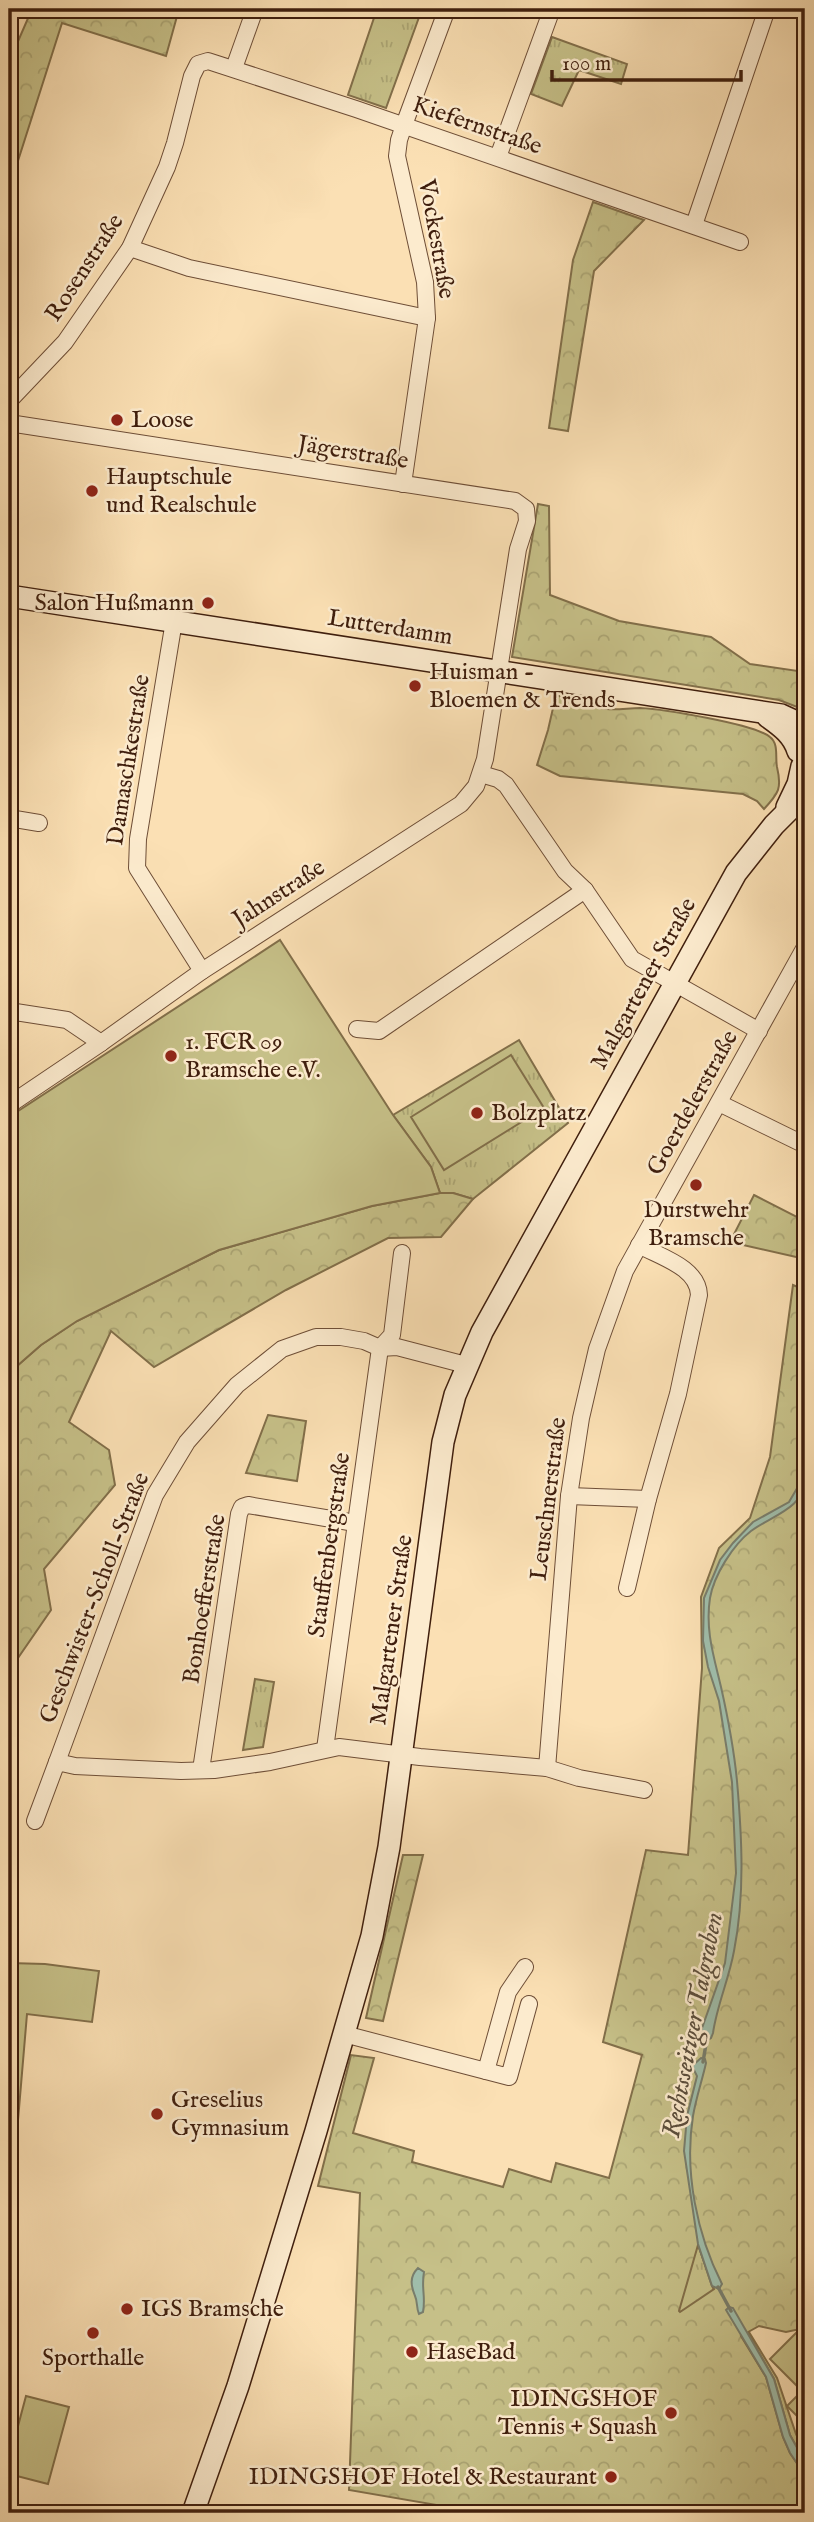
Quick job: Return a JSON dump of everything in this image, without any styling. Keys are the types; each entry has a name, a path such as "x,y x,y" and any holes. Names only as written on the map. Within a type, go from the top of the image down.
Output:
{"street":[{"path":"234,68 254,9"},
{"name":"Vockestraße","path":"403,484 427,318 425,282 397,156 404,125 447,9"},
{"path":"498,158 552,9"},
{"path":"694,225 767,9"},
{"name":"Kiefernstraße","path":"198,64 208,61 234,68 740,242"},
{"name":"Rosenstraße","path":"9,401 65,342 130,248 167,166 192,75 198,64"},
{"path":"130,248 189,268 427,318"},
{"name":"Jägerstraße","path":"9,423 515,501 526,509 527,521 518,549 498,671"},
{"name":"Lutterdamm","path":"9,596 781,715 805,726"},
{"name":"Damaschkestraße","path":"174,621 138,839 137,868 202,971"},
{"name":"Jahnstraße","path":"9,1105 102,1043 202,971 461,804 476,786 481,774 498,671"},
{"name":"Lutterdamm","path":"762,713 784,728 795,740 803,756"},
{"name":"Malgartener Straße","path":"784,815 798,783 803,756"},
{"name":"Goerdelerstraße","path":"481,774 506,785 565,871 585,890 632,958 759,1031 639,1245"},
{"name":"Malgartener Straße","path":"193,2513 237,2386 372,1936 389,1847 443,1442 455,1395 482,1332 736,873 805,794"},
{"path":"9,818 39,823"},
{"path":"357,1029 379,1031 585,890"},
{"path":"759,1031 805,947"},
{"path":"9,1011 67,1020 102,1043"},
{"path":"719,1103 805,1146"},
{"path":"627,1588 648,1499 678,1394 699,1295 699,1286 691,1274 639,1245"},
{"name":"Leuschnerstraße","path":"547,1768 569,1496 580,1418 597,1349 625,1271 639,1245"},
{"name":"Stauffenbergstraße","path":"326,1749 380,1348 392,1335 402,1253"},
{"name":"Geschwister-Scholl-Straße","path":"36,1821 155,1495 187,1442 237,1385 282,1349 316,1337 341,1337 364,1341 380,1348 397,1347 466,1365"},
{"path":"569,1496 648,1499"},
{"name":"Bonhoefferstraße","path":"201,1770 242,1507 248,1505 355,1523"},
{"path":"57,1762 75,1766 201,1770 270,1762 339,1747 547,1768 579,1778 644,1790"},
{"path":"486,2071 508,1992 525,1967"},
{"path":"344,2034 509,2077 529,2004"}],"green space":[{"path":"32,9 179,9 166,56 62,23 9,189 9,62"},
{"path":"377,9 422,9 386,108 348,95"},
{"path":"552,37 627,64 621,84 579,70 562,106 531,94"},
{"path":"593,202 644,220 594,271 568,431 549,428 573,260"},
{"path":"538,504 549,506 550,595 619,621 711,637 750,664 805,672 805,710 779,700 512,657"},
{"path":"556,695 600,708 667,711 728,722 761,732 775,743 778,790 764,809 757,801 743,794 560,776 537,765"},
{"path":"280,940 393,1115 431,1167 440,1193 372,1206 219,1250 77,1321 41,1345 9,1373 9,1117"},
{"path":"519,1040 568,1123 473,1199 453,1193 440,1193 431,1167 393,1115"},
{"name":"Bolzplatz","path":"511,1055 544,1108 444,1170 411,1117"},
{"path":"453,1193 473,1199 441,1237 388,1238 286,1290 154,1367 111,1331 69,1422 109,1450 115,1485 44,1569 51,1610 9,1671 9,1373 41,1345 77,1321 219,1250 372,1206"},
{"path":"754,1195 805,1221 805,1259 730,1242"},
{"path":"793,1285 805,1290 805,2328 786,2332 759,2326 741,2336 766,2377 783,2437 805,2475 805,2513 466,2513 466,2510 349,2490 360,2193 318,2186 351,2055 374,2058 353,2133 414,2151 412,2162 503,2187 509,2169 551,2182 556,2163 609,2178 642,2055 603,2042 646,1850 688,1855 702,1668 701,1597 719,1548 750,1518 770,1457","holes":["698,2245 714,2289 679,2311"]},
{"path":"268,1415 306,1421 297,1481 246,1473"},
{"path":"255,1679 274,1682 263,1747 243,1750"},
{"path":"403,1855 423,1855 383,2021 366,2018"},
{"path":"9,1963 45,1964 99,1971 92,2022 27,2014 17,2132 9,2161"},
{"path":"698,2244 718,2296 621,2337"},
{"path":"798,2331 805,2338 805,2378 797,2386 770,2359"},
{"path":"747,2332 777,2378 805,2453 805,2462 790,2435 774,2379"},
{"path":"805,2388 805,2424 787,2406"},
{"path":"26,2396 69,2407 48,2484 9,2474 9,2460"}],"shaded area":[{"path":"803,1478 804,1489 793,1504 751,1531 731,1552 720,1570 710,1598 711,1643 736,1769 742,1866 734,1951 713,2033 706,2041 701,2031 725,1963 736,1873 732,1782 719,1701 703,1641 704,1598 720,1560 733,1543 753,1522 789,1502"},
{"path":"701,2058 705,2059 706,2063 693,2116 690,2159 699,2224 722,2284 719,2289 712,2286 698,2244 684,2151 687,2116 697,2076 692,2066"},
{"path":"418,2268 424,2272 424,2307 419,2314 412,2282"},
{"path":"733,2308 774,2379 790,2435 805,2462 805,2475 783,2437 766,2377 726,2310"}],"waterway":[{"name":"Rechtsseitiger Talgraben","path":"703,2062 707,2038"},
{"name":"Rechtsseitiger Talgraben","path":"718,2287 731,2311"}],"place":[{"name":"Loose","path":"117,420"},
{"name":"Hauptschule und Realschule","path":"92,491"},
{"name":"Salon Hußmann","path":"208,603"},
{"name":"Huisman - Bloemen & Trends","path":"415,686"},
{"name":"1. FCR 09 Bramsche e.V.","path":"171,1056"},
{"name":"Bolzplatz","path":"477,1113"},
{"name":"Durstwehr Bramsche","path":"696,1185"},
{"name":"Greselius Gymnasium","path":"157,2114"},
{"name":"IGS Bramsche","path":"127,2309"},
{"name":"Sporthalle","path":"93,2333"},
{"name":"HaseBad","path":"412,2352"},
{"name":"IDINGSHOF Tennis + Squash","path":"671,2413"},
{"name":"IDINGSHOF Hotel & Restaurant","path":"611,2477"}]}
